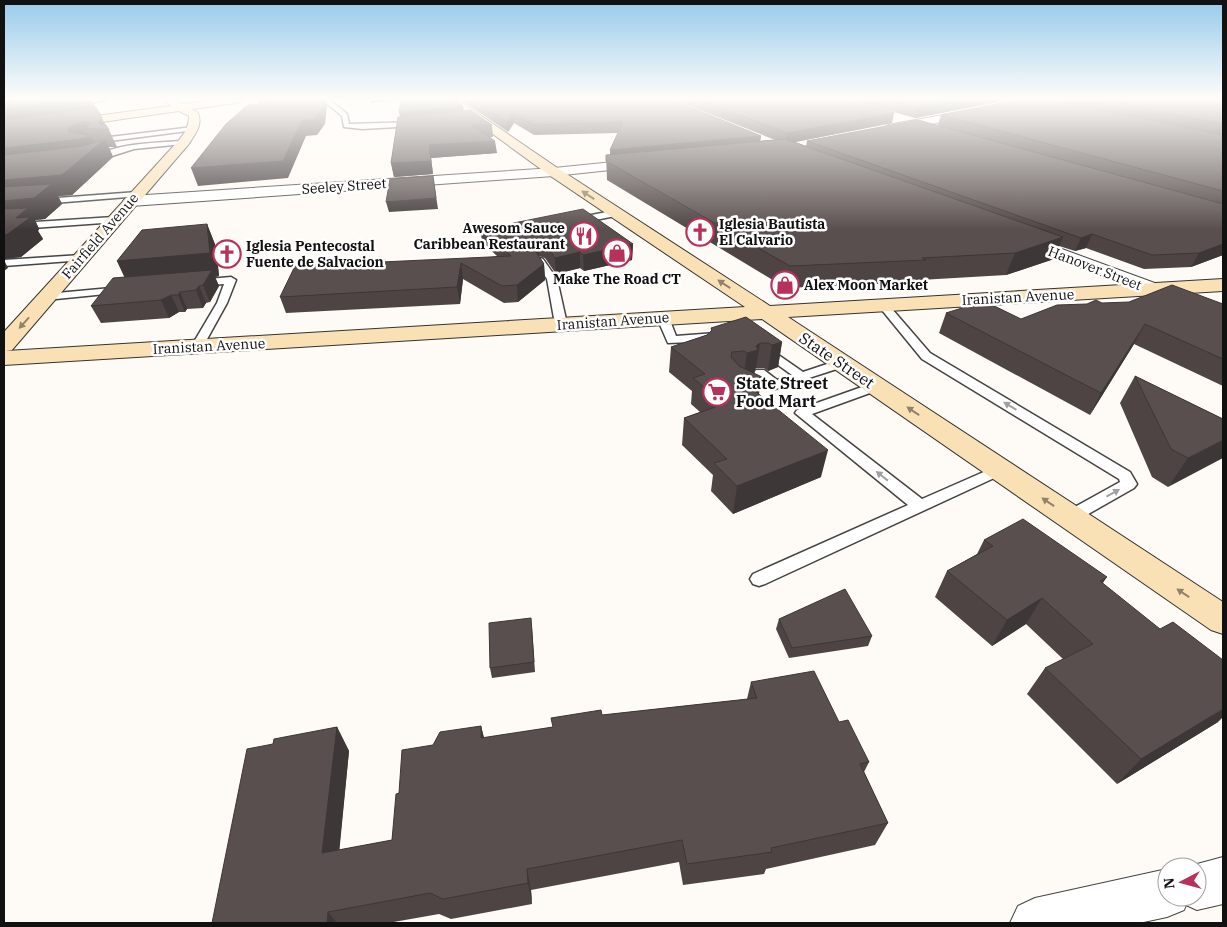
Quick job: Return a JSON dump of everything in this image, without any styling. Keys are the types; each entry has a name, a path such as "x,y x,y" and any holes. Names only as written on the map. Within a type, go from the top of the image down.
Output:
{"main road":[{"name":"Fairfield Avenue","path":"4,345 181,143"},
{"name":"State Street","path":"510,143 765,311 1223,620"},
{"name":"Iranistan Avenue","path":"4,358 1223,285"}],"street":[{"name":"Seeley Street","path":"134,198 554,172 658,162"},
{"name":"Hanover Street","path":"1012,236 1223,316"},
{"path":"1207,884 1223,880"},
{"path":"1035,923 1157,895"}],"lane":[{"path":"82,162 134,147 178,143"},
{"path":"92,150 112,152"},
{"path":"4,205 134,198"},
{"path":"569,222 617,213"},
{"path":"4,227 114,220"},
{"path":"4,263 81,258"},
{"path":"540,261 552,279 561,324"},
{"path":"190,284 231,280 222,303 197,347"},
{"path":"46,297 136,289"},
{"path":"882,304 926,356 1125,476 1129,484 1070,517"},
{"path":"663,318 672,340 714,338 728,342"},
{"path":"684,340 696,350"},
{"path":"753,341 801,376"},
{"path":"758,391 842,363"},
{"path":"760,373 775,385"},
{"path":"876,386 802,412 920,506"},
{"path":"759,579 1000,470"}],"building":[{"path":"4,143 45,143 4,148"},
{"path":"100,143 62,175 4,180 4,155"},
{"path":"211,143 291,143 283,161 191,168"},
{"path":"394,143 458,143 429,145 431,161 391,163"},
{"path":"613,143 683,143 610,150"},
{"path":"737,143 797,143 1063,237 1015,253 922,258 926,260 790,266 606,161 606,155"},
{"path":"813,143 1002,143 1223,204 1223,244 1199,253 1152,255 1092,234 1081,238"},
{"path":"1046,143 1223,143 1223,191"},
{"path":"433,176 436,198 386,202 390,179"},
{"path":"52,184 34,198 4,201 4,187"},
{"path":"28,208 16,218 31,217 4,235 4,209"},
{"path":"583,209 633,244 583,255 580,252 555,258 544,242 538,241 532,246 544,264 517,285 502,286 461,263 457,287 280,297 295,266 511,256 480,226 489,228"},
{"path":"207,224 210,253 117,261 142,230"},
{"path":"212,270 203,285 199,286 196,290 180,292 178,295 171,295 161,300 91,306 113,278"},
{"path":"1172,285 1223,304 1223,359 1145,324 1101,393 946,313 984,301 1021,319 1057,305 1087,304 1096,300 1102,303 1129,302"},
{"path":"746,317 782,342 772,345 760,343 756,346 758,350 747,353 744,351 732,352 731,357 739,366 762,377 745,383 828,450 737,486 714,463 727,459 684,418 724,404 693,378 705,374 671,347 707,335 712,330 711,328"},
{"path":"1135,376 1223,419 1223,440 1188,458 1171,449"},
{"path":"1023,519 1107,577 1100,581 1160,629 1173,622 1223,660 1223,709 1141,759 1045,668 1093,644 1042,598 1007,620 947,571 993,546 984,540"},
{"path":"845,589 872,636 792,648 779,619"},
{"path":"531,618 534,662 490,668 489,623"},
{"path":"814,671 839,722 848,720 869,762 860,764 888,823 771,848 772,852 687,864 682,840 527,869 528,883 443,899 430,893 328,912 327,923 212,923 247,749 273,744 274,739 337,727 322,853 392,840 396,794 399,793 402,750 433,745 440,732 481,726 481,738 553,727 551,718 601,710 602,715 757,698 751,682"}],"place":[{"name":"Iglesia Bautista El Calvario","path":"700,232"},
{"name":"Awesom Sauce Caribbean Restaurant","path":"584,236"},
{"name":"Make The Road CT","path":"617,253"},
{"name":"Iglesia Pentecostal Fuente de Salvacion","path":"227,254"},
{"name":"Alex Moon Market","path":"785,285"},
{"name":"State Street Food Mart","path":"717,392"}]}
